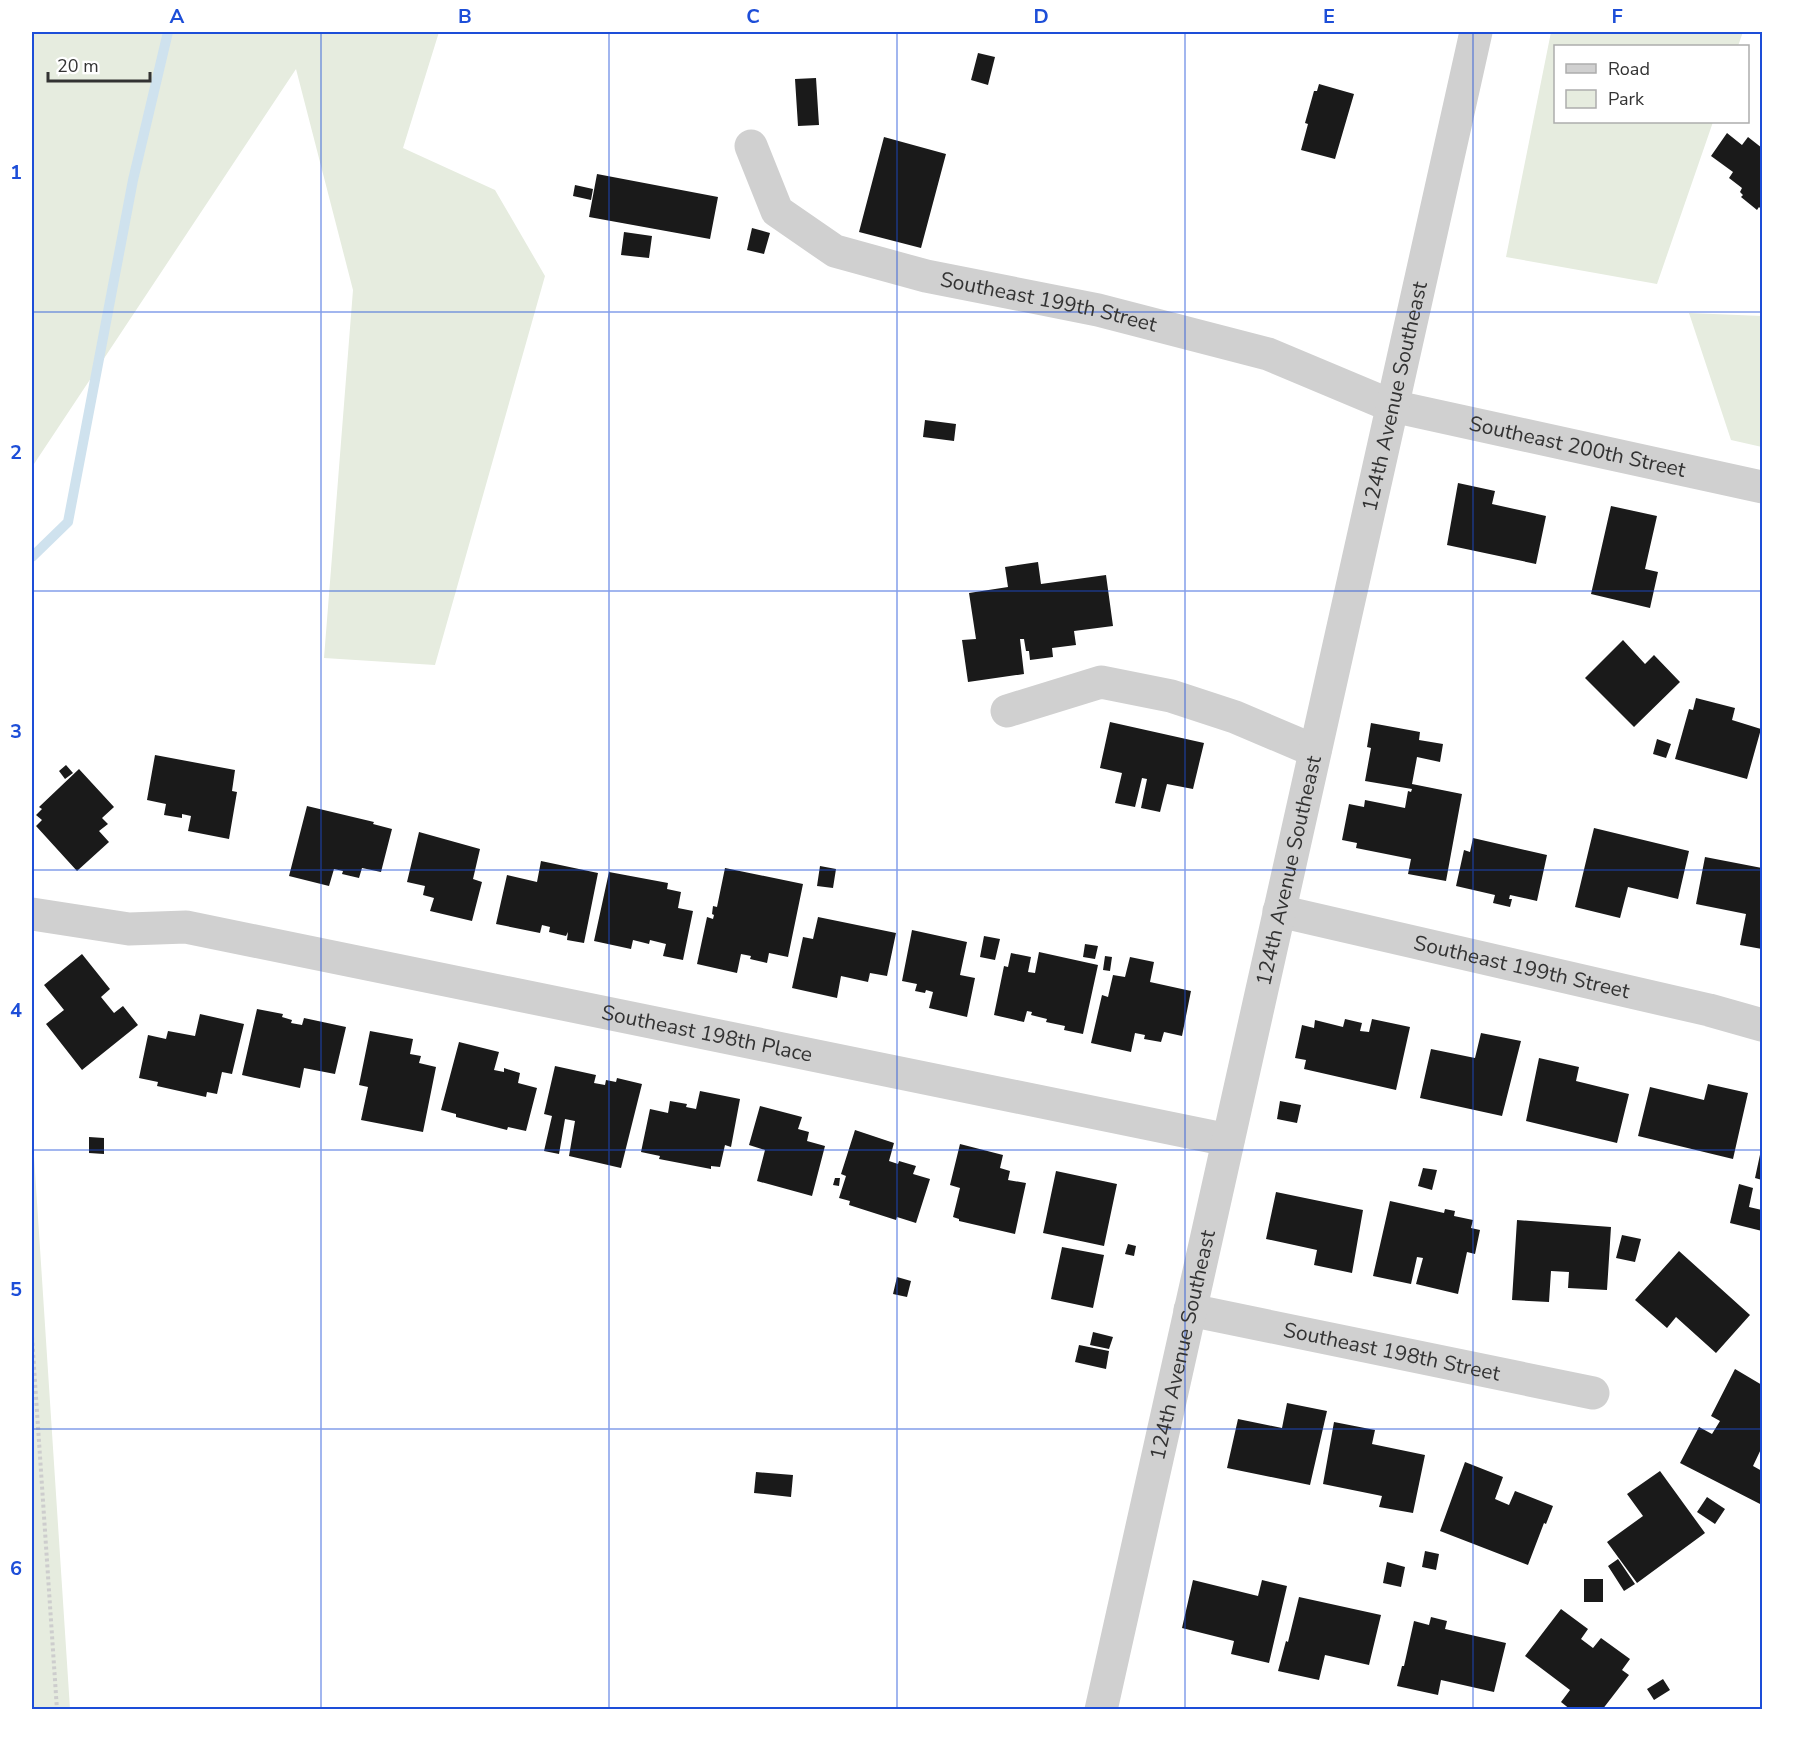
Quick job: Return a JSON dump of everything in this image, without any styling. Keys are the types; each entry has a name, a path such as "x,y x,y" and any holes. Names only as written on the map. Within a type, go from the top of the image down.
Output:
{"street":[{"name":"124th Avenue Southeast","path":"1101,1710 1476,32"},
{"name":"Southeast 199th Street","path":"751,146 777,211 835,251 926,276 1098,310 1268,354 1392,406"},
{"name":"Southeast 200th Street","path":"1392,406 1762,487"},
{"path":"1007,711 1101,682 1171,696 1235,717 1315,751"},
{"name":"Southeast 199th Street","path":"1279,911 1709,1010 1762,1025"},
{"name":"Southeast 198th Place","path":"32,914 129,929 186,927 1228,1140"},
{"name":"Southeast 198th Street","path":"1190,1311 1593,1393"}],"path":[{"path":"32,1336 57,1710"}],"green space":[{"path":"32,32 439,32 403,148 495,190 545,276 435,665 324,658 353,290 296,69 32,467"},
{"path":"1551,32 1743,32 1738,45 1554,45 1554,123 1713,123 1657,284 1506,257"},
{"path":"1689,313 1762,316 1762,447 1731,440"},
{"path":"32,1123 34,1156 70,1709 32,1709"}],"building":[{"path":"978,53 995,57 988,85 971,80"},
{"path":"816,78 819,125 798,126 795,79"},
{"path":"1319,84 1354,94 1335,159 1301,150 1308,124 1305,123 1314,91 1317,91"},
{"path":"1727,133 1742,145 1748,137 1762,148 1762,210 1759,207 1757,210 1741,197 1742,188 1729,178 1733,172 1711,156"},
{"path":"884,137 946,154 921,248 859,232"},
{"path":"597,174 718,197 710,239 589,217"},
{"path":"575,185 593,189 591,200 573,196"},
{"path":"752,228 770,233 764,254 747,250"},
{"path":"624,232 652,236 649,258 621,255"},
{"path":"925,420 956,424 954,441 923,437"},
{"path":"1458,483 1495,491 1492,504 1546,516 1536,564 1447,545"},
{"path":"1611,506 1657,516 1645,569 1658,572 1650,608 1591,594"},
{"path":"1038,562 1041,584 1106,575 1113,626 1074,631 1076,645 1052,648 1053,657 1030,660 1024,639 1020,639 1024,674 968,682 962,640 976,639 969,593 1008,587 1005,567"},
{"path":"1623,640 1645,664 1654,655 1680,682 1634,727 1585,678"},
{"path":"1696,698 1735,708 1732,720 1761,729 1747,779 1675,759 1689,709 1693,710"},
{"path":"1110,722 1204,743 1193,789 1167,784 1160,812 1141,808 1147,779 1142,778 1135,807 1115,803 1122,773 1100,768"},
{"path":"1371,723 1420,732 1419,740 1443,744 1440,762 1417,757 1412,784 1462,794 1446,881 1408,874 1411,859 1356,848 1357,843 1342,840 1349,804 1364,807 1365,800 1405,808 1408,791 1411,792 1412,789 1365,781 1371,748 1367,747"},
{"path":"1657,739 1671,744 1666,758 1653,754"},
{"path":"155,755 235,770 232,791 237,792 229,839 188,831 191,816 182,814 182,818 164,815 166,804 147,800"},
{"path":"66,765 73,773 65,779 59,771"},
{"path":"79,769 114,807 102,818 108,824 99,831 109,842 77,871 36,826 42,820 36,815 42,809 39,807"},
{"path":"307,806 374,822 373,824 392,829 381,872 362,868 359,878 342,874 343,871 334,869 329,886 289,876"},
{"path":"1594,828 1689,851 1678,899 1628,887 1620,918 1575,907"},
{"path":"419,832 480,849 473,879 482,882 472,921 430,911 434,898 423,895 425,886 407,882"},
{"path":"1473,838 1547,855 1537,901 1510,895 1509,899 1512,899 1510,907 1493,903 1495,895 1456,886 1464,850 1470,852"},
{"path":"1705,857 1762,868 1762,949 1740,945 1746,914 1696,904"},
{"path":"541,861 598,873 584,943 567,940 568,932 566,936 549,932 550,927 542,925 540,933 496,924 507,875 537,882"},
{"path":"820,866 836,869 833,888 817,886"},
{"path":"725,868 803,884 788,957 769,953 767,963 741,954 737,973 697,964 707,917 713,919 713,906 717,907"},
{"path":"609,872 668,883 667,889 681,892 678,908 693,911 683,960 663,956 666,944 650,940 649,944 633,940 631,949 594,941"},
{"path":"818,917 896,933 887,976 870,973 868,982 841,976 837,998 792,988 803,937 813,939"},
{"path":"912,930 967,942 960,975 975,978 967,1017 929,1008 933,992 915,991 917,984 902,981"},
{"path":"984,936 1000,939 995,960 980,957"},
{"path":"1085,944 1098,946 1095,959 1083,957"},
{"path":"1039,952 1098,965 1083,1034 1064,1030 1065,1026 1046,1022 1047,1019 1031,1015 1032,1012 1027,1011 1024,1022 994,1015 1004,966 1008,967 1011,953 1031,957 1028,972 1035,973"},
{"path":"82,954 110,989 101,997 114,1013 123,1006 138,1025 82,1070 46,1024 64,1010 44,985"},
{"path":"1105,956 1112,957 1110,971 1103,970"},
{"path":"1130,957 1154,962 1150,982 1191,991 1182,1036 1164,1032 1161,1042 1144,1039 1145,1035 1135,1033 1131,1052 1091,1043 1102,995 1108,997 1113,975 1125,977"},
{"path":"257,1009 283,1014 282,1017 292,1020 291,1023 302,1025 304,1018 346,1027 335,1074 304,1068 300,1088 242,1075"},
{"path":"200,1014 244,1024 232,1074 222,1072 217,1094 207,1092 206,1097 157,1086 158,1082 139,1078 148,1035 166,1039 168,1031 195,1036"},
{"path":"1345,1019 1362,1023 1360,1031 1369,1032 1372,1019 1410,1027 1396,1090 1304,1069 1306,1060 1295,1058 1302,1025 1314,1028 1315,1020 1343,1027"},
{"path":"370,1031 413,1039 410,1054 421,1056 419,1063 436,1067 423,1132 361,1120 368,1087 359,1085"},
{"path":"1481,1033 1521,1041 1502,1116 1420,1098 1431,1049 1475,1058"},
{"path":"459,1042 499,1052 494,1070 504,1072 504,1068 520,1073 518,1083 537,1088 526,1131 508,1127 507,1130 456,1117 456,1114 441,1110"},
{"path":"1539,1058 1579,1067 1576,1081 1629,1094 1617,1143 1526,1121"},
{"path":"555,1066 596,1075 594,1083 605,1085 606,1080 616,1082 617,1078 642,1084 621,1168 569,1156 575,1121 565,1119 559,1154 544,1151 552,1116 544,1114"},
{"path":"1708,1084 1748,1093 1733,1159 1638,1136 1650,1087 1704,1100"},
{"path":"700,1091 740,1099 731,1147 725,1145 720,1167 711,1166 711,1169 659,1159 660,1156 641,1152 650,1109 668,1113 670,1101 687,1104 686,1107 696,1109"},
{"path":"1280,1101 1301,1105 1297,1123 1277,1119"},
{"path":"760,1106 802,1117 798,1129 809,1132 807,1141 825,1146 812,1196 757,1181 765,1150 749,1145"},
{"path":"855,1130 894,1143 889,1161 898,1164 899,1161 916,1166 913,1174 930,1179 916,1223 897,1217 896,1220 849,1205 850,1201 839,1198 846,1176 841,1174"},
{"path":"89,1137 104,1138 104,1154 89,1153"},
{"path":"960,1144 1003,1155 1000,1168 1010,1171 1008,1180 1026,1183 1015,1234 959,1221 953,1217 960,1188 950,1185"},
{"path":"1762,1150 1762,1180 1755,1178"},
{"path":"1423,1168 1437,1170 1432,1190 1418,1186"},
{"path":"1056,1171 1117,1184 1104,1246 1043,1233"},
{"path":"835,1178 840,1178 839,1186 833,1185"},
{"path":"1739,1184 1753,1188 1749,1207 1762,1210 1762,1231 1730,1223"},
{"path":"1276,1192 1363,1210 1352,1273 1314,1265 1317,1250 1266,1239"},
{"path":"1390,1201 1444,1213 1445,1209 1455,1211 1454,1216 1473,1220 1471,1228 1480,1230 1475,1254 1467,1252 1458,1294 1416,1284 1423,1258 1417,1257 1411,1284 1373,1276"},
{"path":"1517,1220 1611,1227 1607,1290 1568,1288 1569,1272 1551,1271 1549,1302 1512,1300"},
{"path":"1622,1235 1641,1239 1635,1262 1616,1258"},
{"path":"1128,1244 1136,1246 1134,1256 1125,1254"},
{"path":"1062,1247 1104,1255 1093,1308 1051,1299"},
{"path":"1679,1251 1750,1315 1716,1353 1676,1317 1667,1328 1635,1300"},
{"path":"897,1277 911,1281 907,1297 893,1294"},
{"path":"1093,1332 1113,1337 1109,1349 1090,1345"},
{"path":"1079,1345 1109,1351 1106,1369 1075,1362"},
{"path":"1735,1369 1762,1385 1762,1447 1753,1466 1762,1471 1762,1505 1680,1463 1699,1427 1712,1434 1720,1421 1711,1416"},
{"path":"1287,1403 1327,1411 1310,1485 1227,1468 1238,1419 1282,1428"},
{"path":"1334,1422 1375,1430 1372,1444 1425,1455 1413,1513 1379,1507 1382,1496 1323,1484"},
{"path":"1465,1462 1503,1477 1495,1499 1509,1505 1515,1491 1553,1506 1528,1565 1440,1531"},
{"path":"1660,1471 1705,1533 1637,1583 1607,1542 1643,1516 1627,1494"},
{"path":"756,1472 793,1475 791,1497 754,1493"},
{"path":"1707,1497 1725,1509 1715,1524 1697,1512"},
{"path":"1425,1551 1439,1554 1436,1570 1422,1567"},
{"path":"1618,1559 1635,1584 1624,1591 1608,1566"},
{"path":"1387,1562 1405,1567 1401,1587 1383,1583"},
{"path":"1584,1579 1603,1579 1603,1602 1584,1602"},
{"path":"1193,1580 1258,1596 1262,1580 1287,1586 1269,1663 1231,1654 1234,1641 1182,1628"},
{"path":"1299,1597 1381,1615 1369,1665 1325,1655 1319,1680 1278,1671"},
{"path":"1561,1609 1588,1629 1581,1639 1593,1648 1601,1638 1630,1659 1622,1670 1629,1675 1602,1710 1571,1710 1561,1702 1570,1690 1525,1656"},
{"path":"1431,1617 1447,1621 1445,1629 1506,1643 1494,1692 1441,1680 1438,1695 1397,1686 1414,1621 1429,1625"},
{"path":"1663,1679 1670,1690 1654,1700 1647,1689"}],"waterway":[{"path":"32,557 68,522 133,180 168,32"}]}
